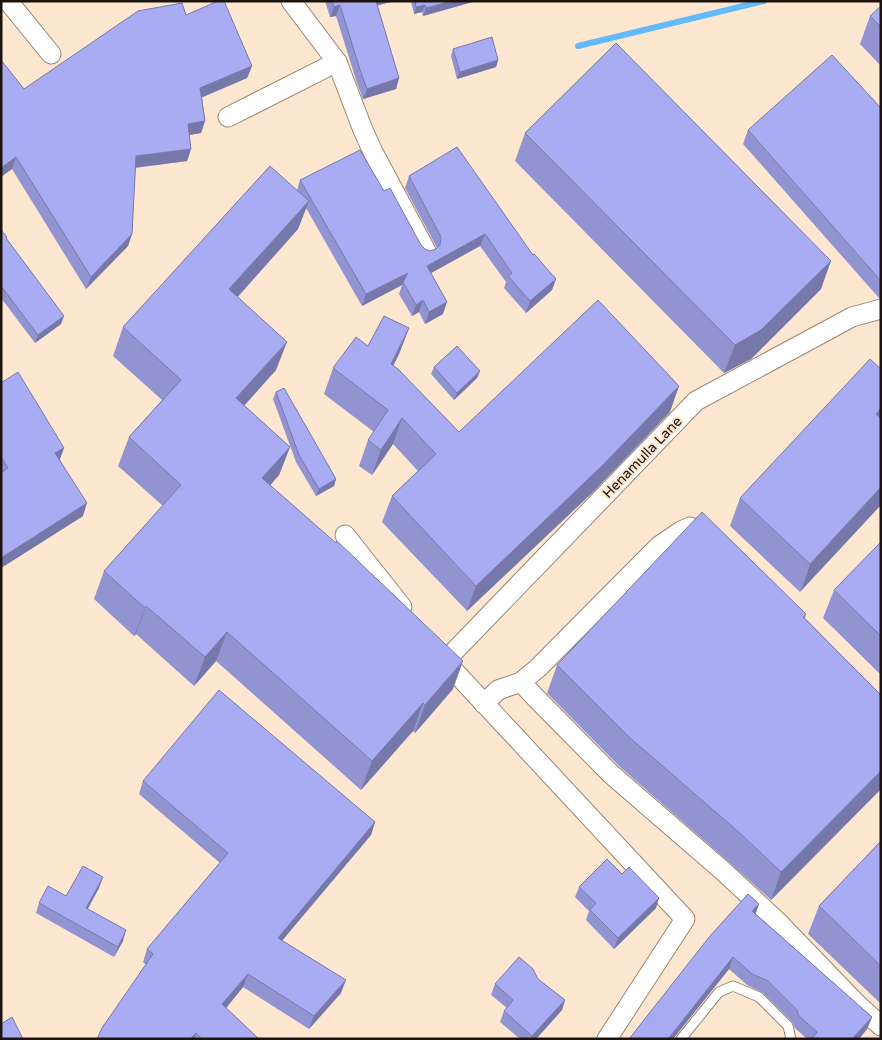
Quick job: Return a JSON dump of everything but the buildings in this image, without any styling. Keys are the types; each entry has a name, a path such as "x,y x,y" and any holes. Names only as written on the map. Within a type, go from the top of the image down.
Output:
{"street":[{"path":"8,1 51,54"},
{"path":"291,1 337,62 362,130 426,251"},
{"path":"228,117 337,62"},
{"name":"Henamulla Lane","path":"445,662 696,401 852,317 881,309"},
{"path":"672,398 686,412"},
{"path":"484,704 498,690 521,682 538,668 659,546 681,531 690,527 706,532 720,544"},
{"path":"345,535 410,617"},
{"path":"433,647 685,919 607,1039"},
{"path":"521,682 611,774 723,871 779,923 857,1004 881,1026"}],"lane":[{"path":"680,1039 719,992 734,986 760,997 788,1026 791,1039"}],"waterway":[{"path":"578,46 764,1"}]}
